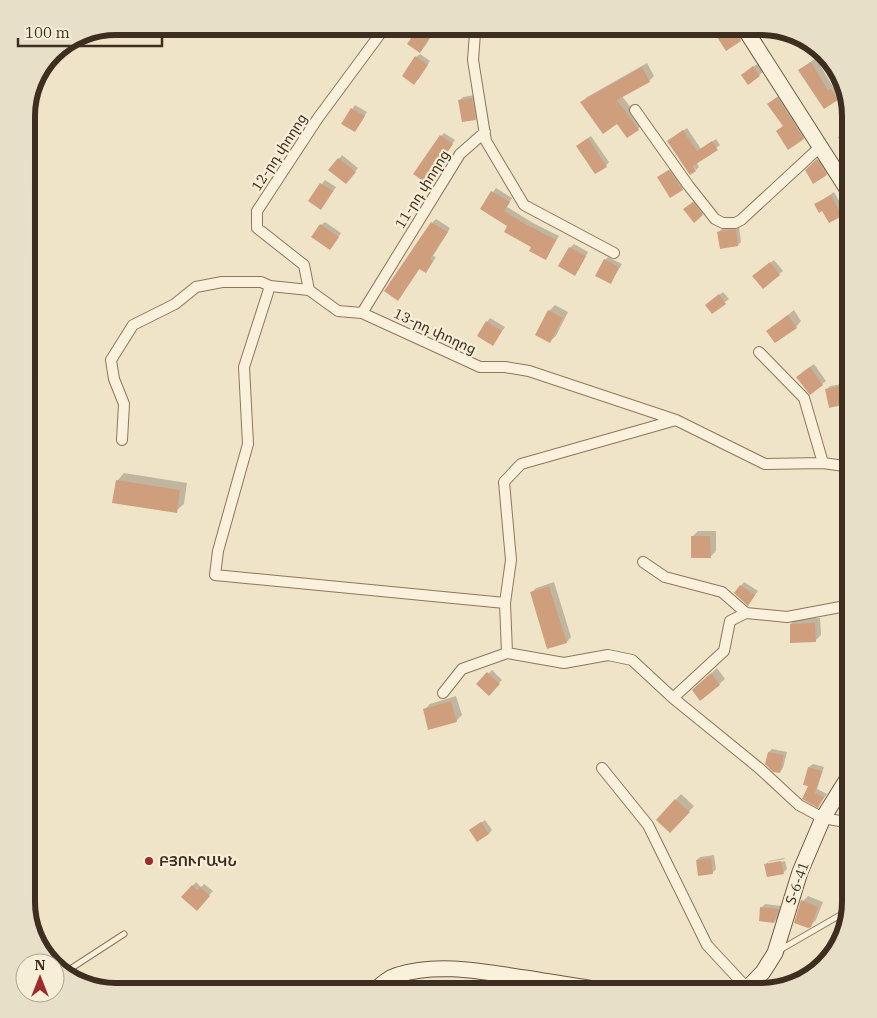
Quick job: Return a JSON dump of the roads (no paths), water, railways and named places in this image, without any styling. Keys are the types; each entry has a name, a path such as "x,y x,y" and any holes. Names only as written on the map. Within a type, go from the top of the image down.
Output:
{"main road":[{"path":"749,35 842,178"},
{"name":"Տ-6-41","path":"753,983 763,972 775,953 800,872 822,818 842,787"},
{"path":"383,983 397,975 415,971 447,969 478,970 557,983"}],"street":[{"name":"12-րդ փողոց","path":"309,290 304,265 258,228 257,211 318,118 379,35"},
{"path":"474,35 473,60 486,141 524,205 614,253"},
{"path":"635,110 688,185 715,219 723,223 741,220 820,147"},
{"name":"11-րդ փողոց","path":"362,313 460,154 485,132"},
{"path":"122,440 124,404 114,379 111,360 132,325 175,304 196,287 222,282 261,282 270,286 309,290"},
{"path":"270,286 244,367 248,444 218,551 215,575 505,603"},
{"name":"13-րդ փողոց","path":"309,290 338,311 362,313 480,367 506,367 529,371 676,420 765,464 823,463 842,466"},
{"path":"759,352 804,398 823,463"},
{"path":"507,653 505,603 511,560 504,482 521,464 676,420"},
{"path":"643,562 665,577 722,592 746,613"},
{"path":"673,698 724,651 730,621 746,613 787,617 842,607"},
{"path":"443,693 462,670 507,653 564,663 608,655 632,660 673,698 759,768 799,805 822,818 842,821"},
{"path":"602,768 648,825 707,946 740,983"}],"lane":[{"path":"775,953 840,915"},
{"path":"71,969 124,934"}],"place":[{"name":"ԲՅՈՒՐԱԿՆ","path":"149,861"}]}
